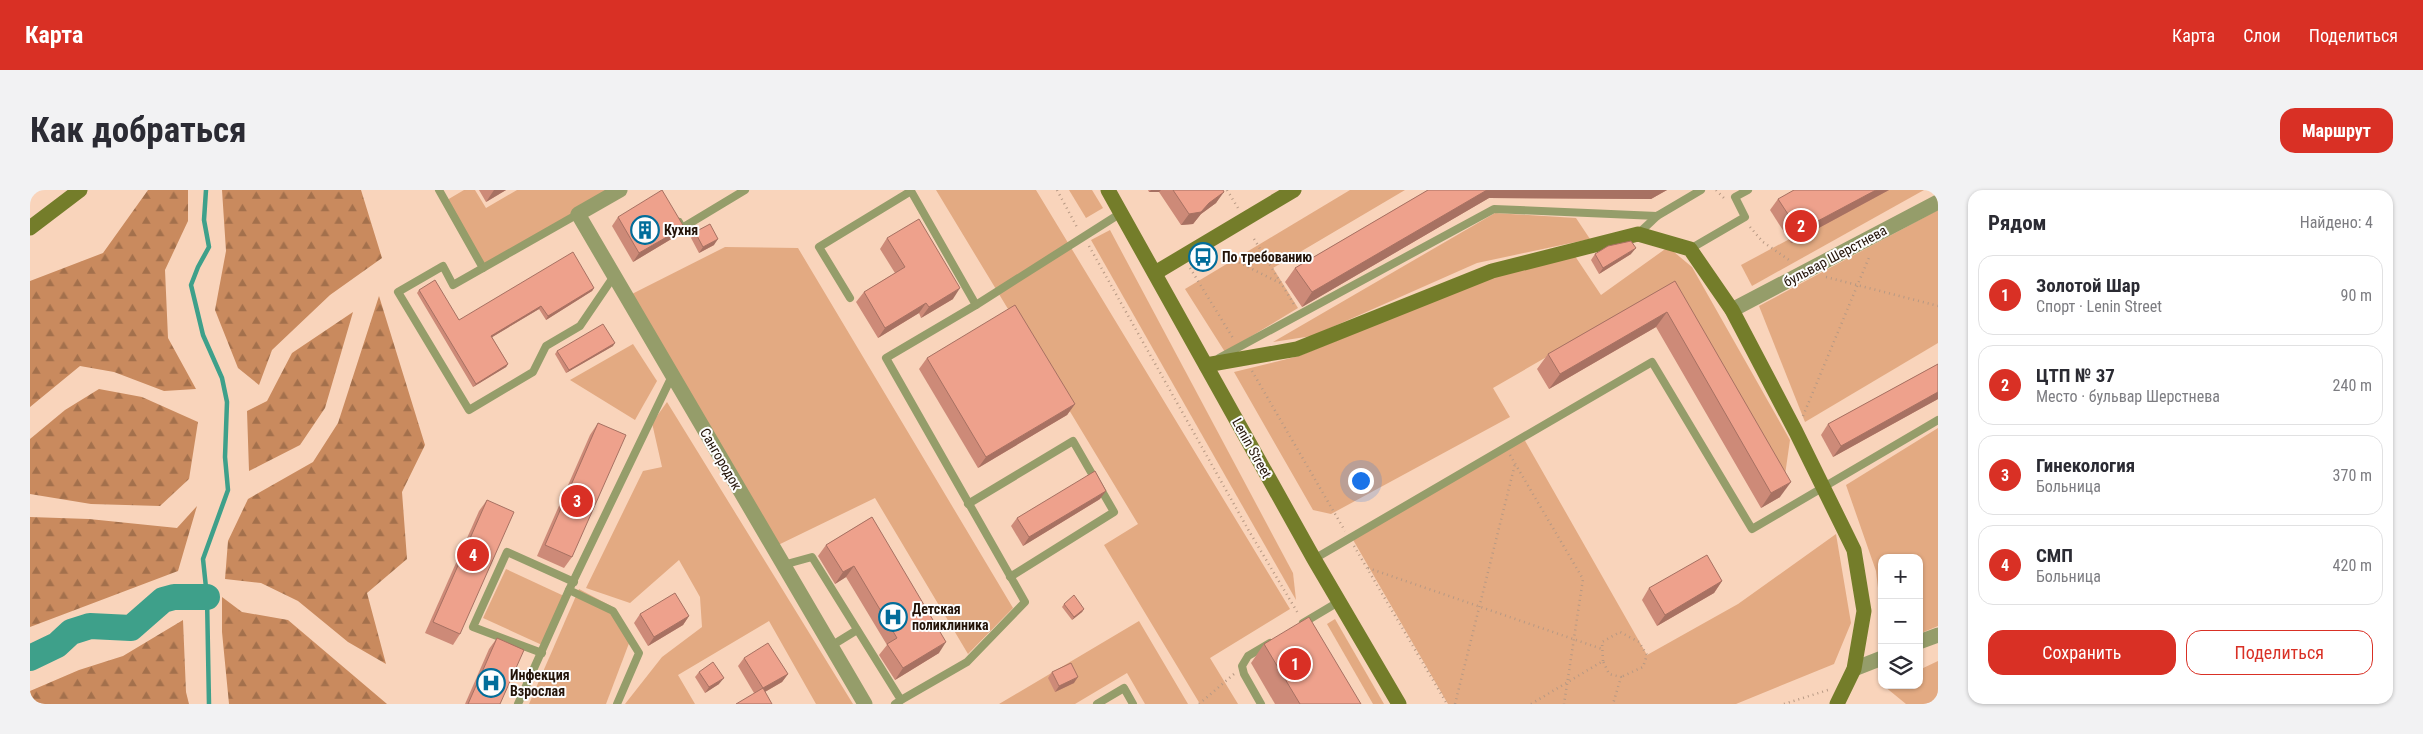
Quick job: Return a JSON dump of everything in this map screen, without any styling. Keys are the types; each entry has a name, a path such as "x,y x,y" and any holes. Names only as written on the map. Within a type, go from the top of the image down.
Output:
{"street":[{"path":"30,228 80,190"},
{"path":"578,214 620,190"},
{"name":"Lenin Street","path":"1108,190 1314,559 1399,704"},
{"path":"1155,273 1294,190"},
{"name":"бульвар Шерстнева","path":"1732,310 1938,202"},
{"name":"Сангородок","path":"578,214 865,704"},
{"path":"1206,365 1241,353 1297,349 1492,271 1638,234 1690,249 1732,310 1796,432 1854,550 1864,611 1854,669 1837,704"},
{"path":"1923,641 1938,635"},
{"path":"1854,669 1878,660"}],"lane":[{"path":"439,190 483,268"},
{"path":"673,213 682,228 745,190"},
{"path":"1638,234 1657,216 1701,190"},
{"path":"1690,249 1745,217 1735,197 1748,190"},
{"path":"850,298 819,248 910,191 976,305"},
{"path":"1241,353 1300,314 1494,208 1657,216"},
{"path":"783,564 812,557 898,702 967,662 1025,602 886,358 976,305 1121,213"},
{"path":"578,214 453,285 443,266 398,292 469,410 533,372 546,346 580,326 614,276"},
{"path":"1314,559 1652,362 1752,529 1938,420"},
{"path":"518,704 569,590 672,376"},
{"path":"968,504 1073,441 1110,504 1114,512 1010,577"},
{"path":"542,653 474,627 507,552 574,582"},
{"path":"569,590 613,611 639,654 617,704"},
{"path":"1296,628 1340,601"},
{"path":"1307,621 1315,628"},
{"path":"831,646 857,630"},
{"path":"1261,704 1244,674 1242,666 1248,656 1280,637"},
{"path":"1097,704 1124,688 1133,704"}],"path":[{"path":"1057,190 1249,531 1307,621"},
{"path":"1227,190 1244,220"},
{"path":"1796,432 1880,232"},
{"path":"1254,239 1300,314"},
{"path":"1763,242 1805,272 1938,306"},
{"path":"1183,256 1447,704"},
{"path":"1230,258 1282,284"},
{"path":"1505,448 1516,463 1583,579 1564,704"},
{"path":"1455,704 1516,463"},
{"path":"1367,568 1602,649"},
{"path":"1620,632 1639,642 1647,655 1643,667 1621,677 1609,674 1603,661 1602,642 1620,632"},
{"path":"1531,704 1603,661"},
{"path":"1199,704 1242,666"},
{"path":"1613,704 1621,677"},
{"path":"1784,704 1847,684"}],"shaded area":[{"path":"464,190 475,190 486,208 517,190 614,190 483,265 447,200"},
{"path":"936,190 1036,190 1290,609 1210,658 1238,704 1200,704 1104,545 1138,524"},
{"path":"1069,190 1092,190 1103,208 1086,218"},
{"path":"1350,190 1405,190 1273,268 1298,308 1225,352 1185,289"},
{"path":"1881,190 1924,190 1752,286 1741,265"},
{"path":"1938,210 1938,343 1805,422 1759,306"},
{"path":"1495,213 1576,218 1590,239 1477,263 1312,336 1273,342"},
{"path":"1110,230 1293,573 1296,600 1091,240"},
{"path":"725,247 798,248 1013,608 968,654 875,498 774,547 626,297"},
{"path":"1668,247 1692,267 1790,440 1783,489 1664,289 1493,388 1510,417 1331,514 1313,510 1234,372 1299,356 1491,277 1575,256 1601,295"},
{"path":"633,344 657,381 635,420 570,380"},
{"path":"667,402 853,704 816,704 769,621 678,675 695,704 625,704 662,657 702,627 700,597 679,560 630,603 586,588 643,471 662,467 652,423"},
{"path":"1938,428 1938,626 1923,632 1923,554 1878,554 1878,588 1876,571 1846,485"},
{"path":"1524,439 1647,655 1738,604 1836,534 1851,623 1834,664 1736,704 1448,704 1352,538"},
{"path":"506,569 564,596 542,645 483,618"},
{"path":"579,589 611,606 631,638 606,704 529,704"},
{"path":"1335,619 1384,704 1373,704 1327,624"},
{"path":"1139,621 1188,704 1145,704 1127,673 1075,704 999,704"},
{"path":"1938,661 1938,704 1906,704 1888,689 1923,689 1923,668"}],"green space":[{"path":"148,190 188,190 188,221 165,270 168,338 196,389 164,391 114,372 80,366 30,407 30,281 103,253"},
{"path":"222,190 361,190 382,258 330,295 272,350 259,385 238,368 215,310 226,251"},
{"path":"379,296 425,445 402,492 407,559 367,593 386,664 348,642 298,601 261,583 225,579 228,541 248,499 313,462 338,423"},
{"path":"353,312 325,408 300,445 249,471 247,411 267,401 292,353"},
{"path":"99,389 142,397 198,422 189,479 160,506 91,504 30,494 30,439 65,410"},
{"path":"197,506 178,571 30,627 30,517 89,519 177,528"},
{"path":"222,597 242,612 288,620 387,704 229,704 222,632"},
{"path":"183,620 186,692 189,704 30,704 30,691 79,670 123,656"}],"building":[{"name":"Кухня","path":"662,190 684,227 639,253 618,217"},
{"path":"1173,190 1223,190 1224,192 1209,203 1201,212 1189,214"},
{"path":"1428,190 1487,190 1312,292 1295,268"},
{"path":"1794,190 1876,190 1799,231 1778,199"},
{"path":"919,219 960,288 929,307 926,303 885,328 864,292 905,267 887,238"},
{"path":"710,224 718,239 703,247 695,232"},
{"path":"1631,241 1636,248 1603,268 1595,254 1608,246"},
{"path":"573,252 594,288 548,316 541,306 491,336 508,364 476,384 419,290 435,280 459,320"},
{"path":"1675,281 1791,482 1771,493 1667,312 1560,374 1548,354"},
{"path":"1015,305 1075,404 986,457 927,358"},
{"path":"603,324 615,343 569,370 557,351"},
{"path":"1938,364 1938,392 1841,446 1828,424"},
{"path":"598,423 626,435 572,557 545,545"},
{"path":"1095,471 1106,491 1029,537 1017,518"},
{"path":"487,500 514,512 460,634 433,622"},
{"name":"Детская поликлиника","path":"872,517 946,642 903,668 887,644 897,638 854,566 843,572 826,545"},
{"path":"1707,555 1722,581 1665,615 1649,588"},
{"path":"675,593 689,616 654,637 640,614"},
{"path":"1074,595 1084,609 1074,617 1064,604"},
{"path":"1309,617 1361,704 1300,704 1264,644"},
{"name":"Инфекция Взрослая","path":"497,638 524,650 500,704 468,704"},
{"path":"768,643 788,674 763,688 744,658"},
{"path":"713,662 724,678 709,687 699,672"},
{"path":"1071,663 1078,677 1059,686 1052,672"},
{"path":"763,688 772,704 736,704"}],"waterway":[{"path":"206,190 204,220 209,247 191,285 203,335 222,378 227,402 225,457 228,490 203,559 207,597 209,704"},
{"path":"30,658 57,645 71,632 90,626 131,628 163,600 174,597 207,597"}],"place":[{"name":"ЦТП № 37","path":"1801,226"},
{"name":"Кухня","path":"645,230"},
{"name":"По требованию","path":"1203,257"},
{"name":"Гинекология","path":"577,501"},
{"name":"СМП","path":"473,555"},
{"name":"Детская поликлиника","path":"893,617"},
{"name":"Золотой Шар","path":"1295,664"},
{"name":"Инфекция Взрослая","path":"491,683"}]}
